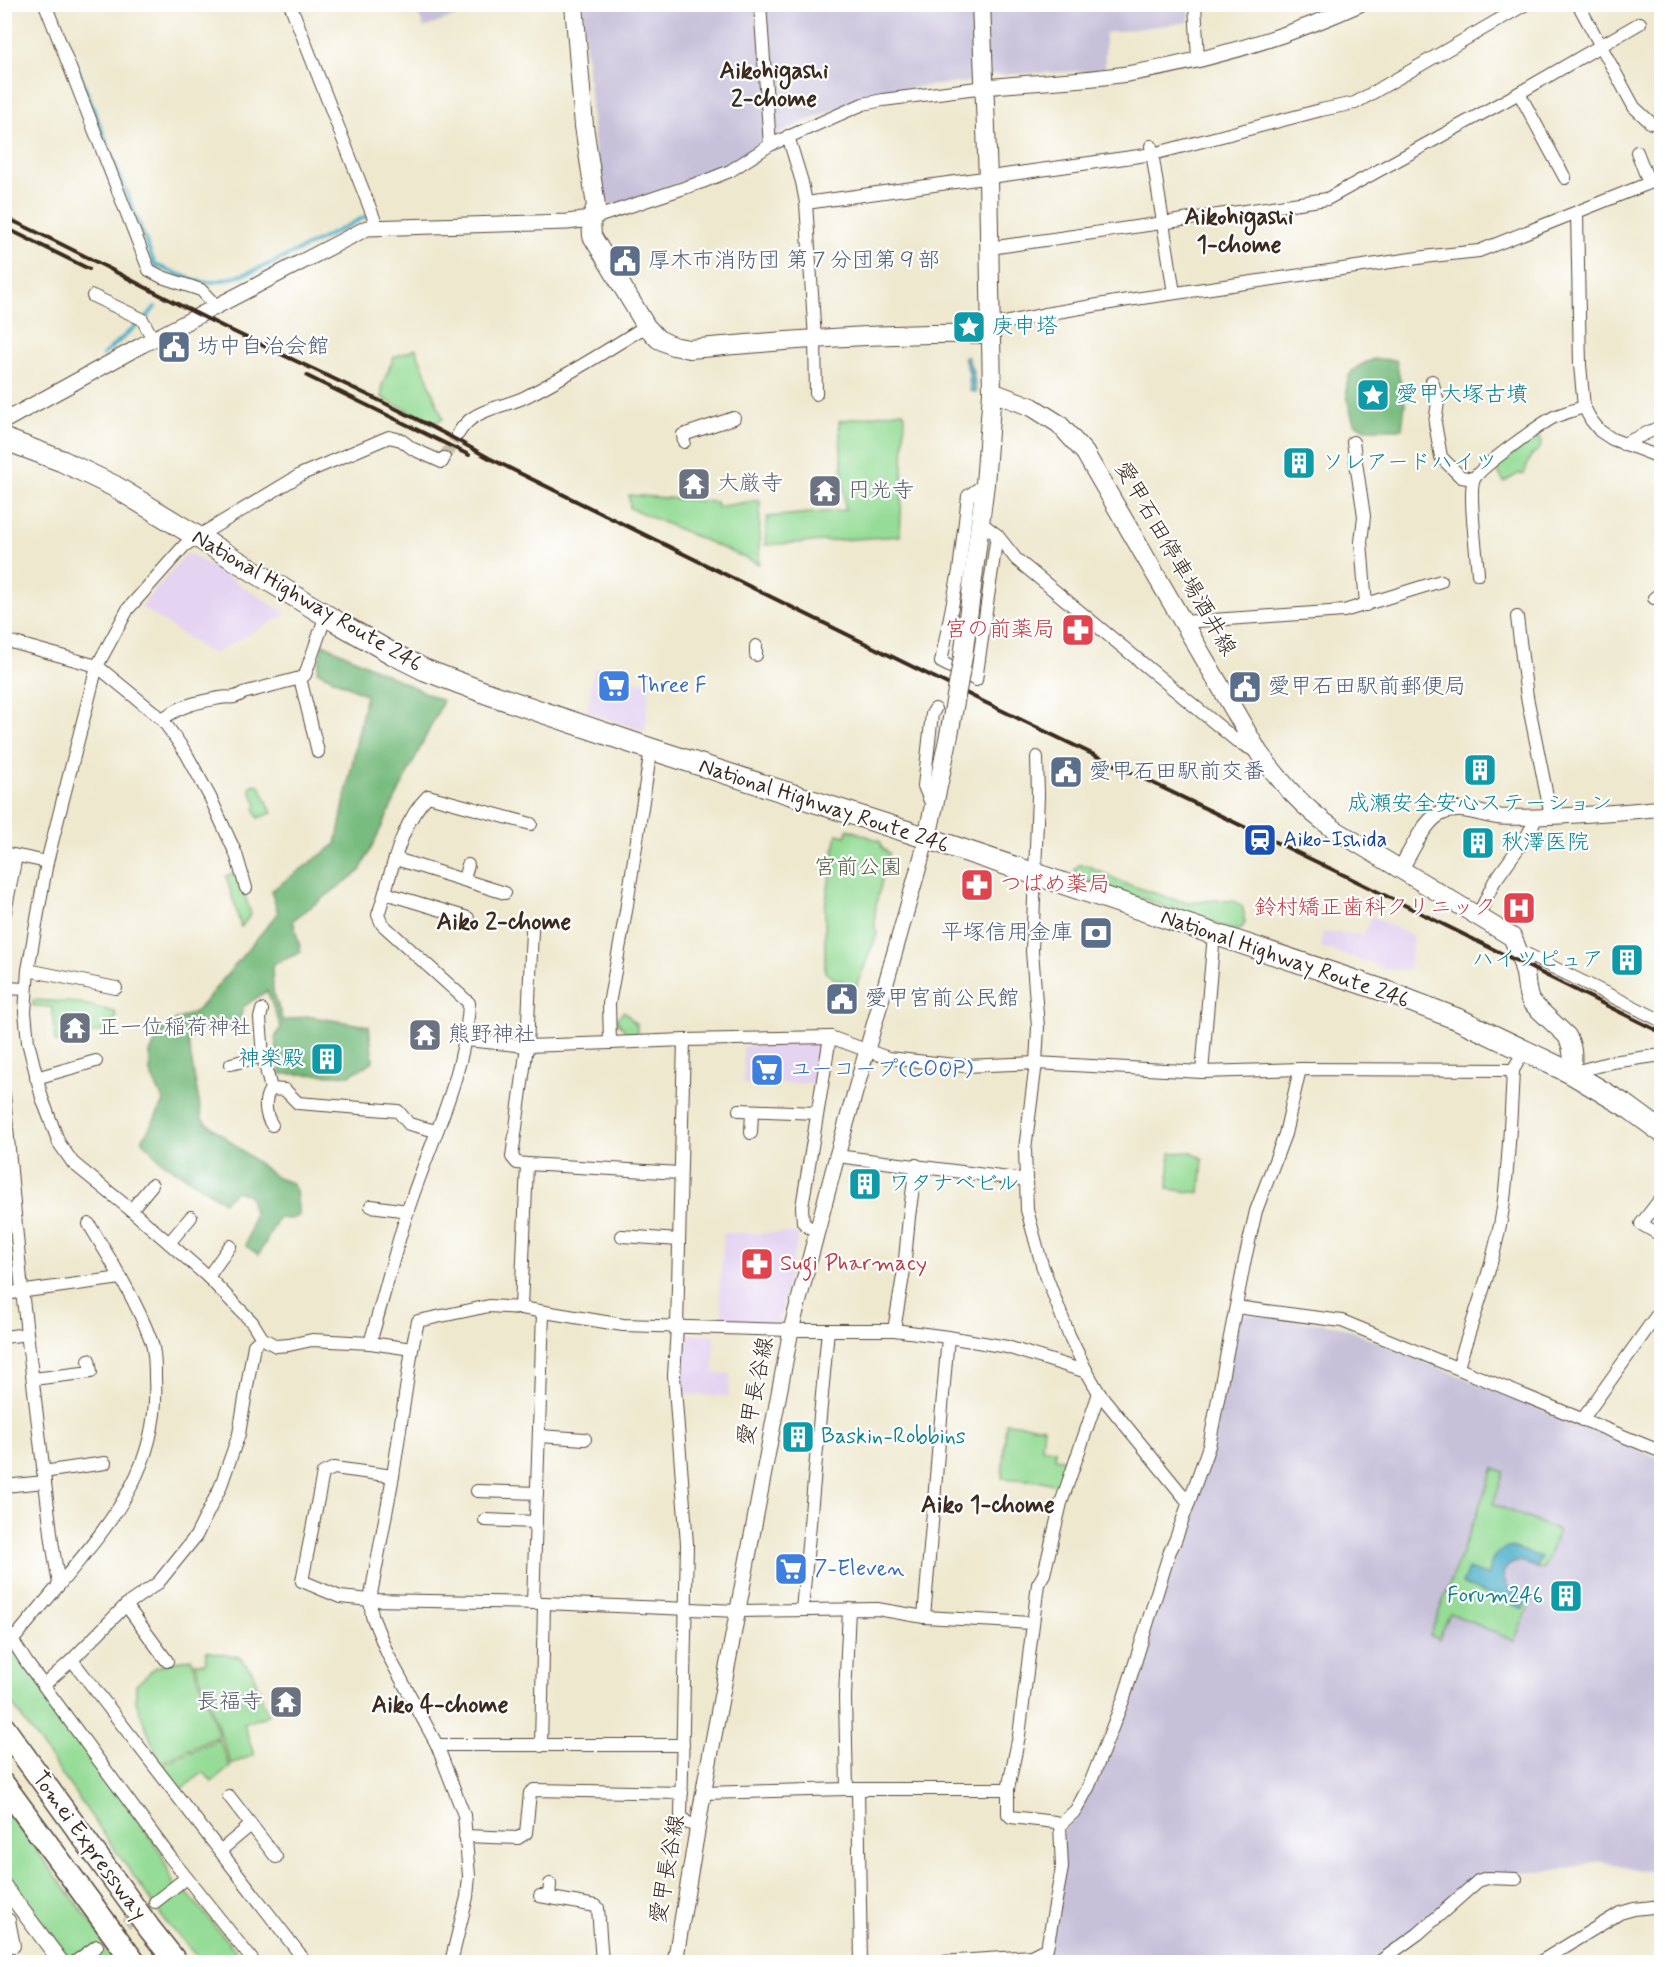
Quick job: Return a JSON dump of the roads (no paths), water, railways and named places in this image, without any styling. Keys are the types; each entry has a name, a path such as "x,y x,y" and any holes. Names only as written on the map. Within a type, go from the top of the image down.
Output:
{"highway":[{"name":"National Highway Route 246","path":"4,439 62,461 114,486 326,615 425,670 651,749 927,838 1382,990 1460,1020 1571,1073 1628,1107 1662,1132"},
{"name":"Tomei Expressway","path":"4,1728 176,1962"},
{"name":"Tomei Expressway","path":"4,1785 134,1962"}],"main road":[{"path":"574,4 584,126 596,206 591,219 592,236 646,327 658,339 673,346 689,349 815,339 991,330"},
{"path":"927,838 963,657 985,484 992,392 990,248 981,4"},
{"name":"愛甲石田停車場酒井線","path":"992,392 1032,407 1059,424 1085,453 1259,753 1287,789 1313,814 1334,829 1512,937 1525,975 1527,995 1531,1002 1571,1042 1573,1054 1571,1073"}],"street":[{"path":"45,4 149,270 162,277 201,290 216,306"},
{"path":"290,4 377,226"},
{"path":"760,4 770,145"},
{"path":"1195,4 1198,60"},
{"path":"4,421 153,339 367,228 567,222 591,219 730,171 770,145 863,104 985,87 1124,74 1198,60 1262,43 1360,4"},
{"path":"806,203 988,178 1152,150 1355,103 1526,4"},
{"path":"1578,4 1634,107 1651,123"},
{"path":"990,248 1327,199 1640,23"},
{"path":"1519,93 1565,178"},
{"path":"788,136 806,203 815,339 816,394"},
{"path":"1152,150 1174,293"},
{"path":"1637,152 1648,183"},
{"path":"991,330 1045,314 1174,293 1479,251 1662,178"},
{"path":"1577,213 1580,365 1584,407 1600,431 1612,439 1662,458"},
{"path":"93,296 142,319 153,339"},
{"path":"458,434 463,425 474,417 522,399 646,327"},
{"path":"1662,350 1660,351 1662,356"},
{"path":"1432,381 1438,402 1436,423 1441,457 1461,477 1474,479"},
{"path":"1478,574 1471,495 1474,479 1541,425 1584,407"},
{"path":"684,442 683,435 734,418"},
{"path":"1623,444 1662,426"},
{"path":"412,1349 370,1343 312,1340 276,1346 262,1338 252,1322 208,1277 73,1163 59,1143 36,1078 28,1042 26,989 47,862 97,666 128,609 184,546 246,506 302,474 389,437 401,440 413,449 442,462 444,458"},
{"path":"1353,442 1359,456 1364,516 1361,542 1366,605"},
{"path":"985,484 968,496 959,571 941,662 976,680 997,535"},
{"path":"980,522 997,535 1016,559 1238,742 1259,753"},
{"path":"1182,622 1344,611 1441,580"},
{"path":"162,719 178,708 225,697 234,698 243,693 305,675 316,637 326,615"},
{"path":"1478,916 1494,882 1544,816 1517,617"},
{"path":"4,640 97,666 162,719 186,753 210,796 236,854 246,888"},
{"path":"300,678 320,746"},
{"path":"933,809 924,786 932,714 935,709"},
{"path":"610,1043 609,1004 651,749"},
{"path":"1036,757 1038,795 1032,951 1038,1027 1036,1063 1025,1149 1027,1210 1042,1265 1069,1335 1087,1372 1099,1393 1189,1503"},
{"path":"370,1343 408,1211 449,1097 466,1040 469,1003 382,924 378,915 405,830 428,795 531,824"},
{"path":"1401,870 1430,821 1444,812 1458,809 1501,817 1604,814 1662,808"},
{"name":"愛甲長谷線","path":"675,1962 704,1793 791,1330 866,1051 927,838"},
{"path":"4,917 10,854 47,862"},
{"path":"396,859 505,893"},
{"path":"464,879 468,865"},
{"path":"385,893 468,918"},
{"path":"532,930 536,964 512,1157 516,1163 681,1173"},
{"path":"1202,1072 1214,934"},
{"path":"1518,950 1662,1021"},
{"path":"28,970 116,988"},
{"path":"4,988 26,989"},
{"path":"262,1010 260,1018 263,1056 271,1089"},
{"path":"817,1229 808,1227 803,1222 802,1208 830,1037"},
{"path":"466,1040 527,1046 830,1037 888,1058 965,1065 1036,1063 1202,1072 1300,1069 1514,1070"},
{"path":"684,1040 674,1376 687,1544 681,1816 686,1822 698,1827"},
{"path":"1458,1367 1488,1269 1503,1210 1514,1070 1524,1051"},
{"path":"1571,1073 1612,1062 1662,1055"},
{"path":"231,1064 263,1056"},
{"path":"36,1078 96,1061"},
{"path":"941,1962 1031,1956 1047,1948 1062,1868 1060,1825 1076,1810 1089,1786 1124,1698 1170,1551 1209,1446 1256,1211 1285,1134 1300,1069"},
{"path":"271,1089 285,1090 298,1103 398,1111 409,1124 436,1131"},
{"path":"271,1089 267,1094 266,1104 272,1125"},
{"path":"4,1095 21,1291 59,1584"},
{"path":"739,1110 817,1113"},
{"path":"751,1133 752,1111"},
{"path":"837,1156 1025,1180"},
{"path":"521,1308 527,1164"},
{"path":"894,1330 904,1270 916,1165"},
{"path":"131,1210 152,1185"},
{"path":"1662,1197 1641,1224 1662,1236"},
{"path":"371,1206 408,1211"},
{"path":"169,1243 191,1217"},
{"path":"12,1640 110,1523 132,1486 147,1450 154,1425 156,1394 151,1340 121,1278 89,1224"},
{"path":"622,1236 679,1240"},
{"path":"208,1277 230,1246"},
{"path":"4,1294 121,1278"},
{"path":"451,1962 467,1897 469,1876 464,1815 437,1745 388,1655 372,1616 370,1600 418,1321 489,1306 521,1308 623,1324 791,1330 894,1330 1007,1347 1087,1372"},
{"path":"1236,1307 1342,1321 1662,1452"},
{"path":"1582,1420 1662,1308"},
{"path":"541,1746 536,1522 543,1313"},
{"path":"802,1610 828,1330"},
{"path":"4,1337 27,1334"},
{"path":"924,1617 948,1337"},
{"path":"44,1685 126,1605 158,1583 199,1530 220,1488 238,1434 254,1345 262,1338"},
{"path":"33,1379 91,1372"},
{"path":"1060,1825 1056,1822 1011,1817 1008,1814 1008,1789 1028,1675 1038,1584 1044,1574 1061,1503 1099,1393"},
{"path":"539,1436 585,1439"},
{"path":"4,1486 105,1463"},
{"path":"393,1476 334,1468 323,1473 302,1581 340,1597 370,1600 538,1603 738,1611 877,1609 924,1617 1032,1623"},
{"path":"477,1491 490,1494 537,1493"},
{"path":"490,1523 536,1522"},
{"path":"126,1605 167,1661"},
{"path":"849,1609 845,1696 861,1962"},
{"path":"4,1627 27,1663 186,1878 254,1962"},
{"path":"72,1660 305,1962"},
{"path":"437,1745 683,1745"},
{"path":"704,1793 852,1789 1008,1789"},
{"path":"465,1836 522,1837 526,1833 530,1793 534,1790 682,1793"},
{"path":"230,1796 276,1857"},
{"path":"220,1851 251,1825"},
{"path":"154,1902 186,1878"},
{"path":"1379,1962 1418,1934 1478,1881 1487,1878 1516,1879"},
{"path":"4,1886 61,1962"},
{"path":"546,1892 590,1899 598,1908 602,1962"},
{"path":"1540,1962 1620,1913 1662,1906"},
{"path":"14,1946 7,1921 21,1909"},
{"path":"75,1962 97,1946"}],"water":[{"path":"967,356 973,372 976,392 970,391 969,373 964,357"},
{"path":"1512,1547 1541,1557 1537,1568 1518,1562 1511,1564 1503,1572 1505,1583 1510,1590 1527,1598 1523,1609 1462,1584 1468,1569 1489,1576 1494,1556"}],"waterway":[{"path":"52,4 155,265 198,281 220,281 285,257 367,216"},
{"path":"147,317 155,307"},
{"path":"103,355 139,323"}],"tunnel":[{"path":"444,458 458,434"},
{"path":"97,1946 155,1902"}],"railway":[{"path":"4,217 60,243 196,314 391,406 489,458 980,700 1350,878 1662,1033"},
{"path":"4,227 89,269"},
{"path":"307,376 469,455"}],"place":[{"name":"厚木市消防団 第７分団第９部","path":"625,261"},
{"name":"庚申塔","path":"969,327"},
{"name":"坊中自治会館","path":"174,347"},
{"name":"愛甲大塚古墳","path":"1373,395"},
{"name":"ソレアードハイツ","path":"1299,463"},
{"name":"大厳寺","path":"694,484"},
{"name":"円光寺","path":"825,491"},
{"name":"宮の前薬局","path":"1078,630"},
{"name":"Three F","path":"614,686"},
{"name":"愛甲石田駅前郵便局","path":"1245,687"},
{"name":"成瀬安全安心ステーション","path":"1480,770"},
{"name":"愛甲石田駅前交番","path":"1066,772"},
{"name":"Aiko-Ishida","path":"1260,840"},
{"name":"秋澤医院","path":"1478,843"},
{"name":"つばめ薬局","path":"977,885"},
{"name":"鈴村矯正歯科クリニック","path":"1519,908"},
{"name":"平塚信用金庫","path":"1096,933"},
{"name":"ハイツピュア","path":"1627,960"},
{"name":"愛甲宮前公民館","path":"842,999"},
{"name":"正一位稲荷神社","path":"75,1028"},
{"name":"熊野神社","path":"425,1035"},
{"name":"神楽殿","path":"327,1059"},
{"name":"ユーコープ(COOP)","path":"767,1070"},
{"name":"ワタナベビル","path":"865,1184"},
{"name":"Sugi Pharmacy","path":"757,1264"},
{"name":"Baskin-Robbins","path":"798,1437"},
{"name":"7-Eleven","path":"791,1569"},
{"name":"Forum246","path":"1566,1596"},
{"name":"長福寺","path":"286,1702"}],"district":[{"name":"Aikohigashi 2-chome","path":"774,85"},
{"name":"Aikohigashi 1-chome","path":"1239,231"},
{"name":"Aiko 2-chome","path":"504,922"},
{"name":"Aiko 1-chome","path":"988,1505"},
{"name":"Aiko 4-chome","path":"440,1705"}],"park label":[{"name":"宮前公園","path":"858,868"}]}
